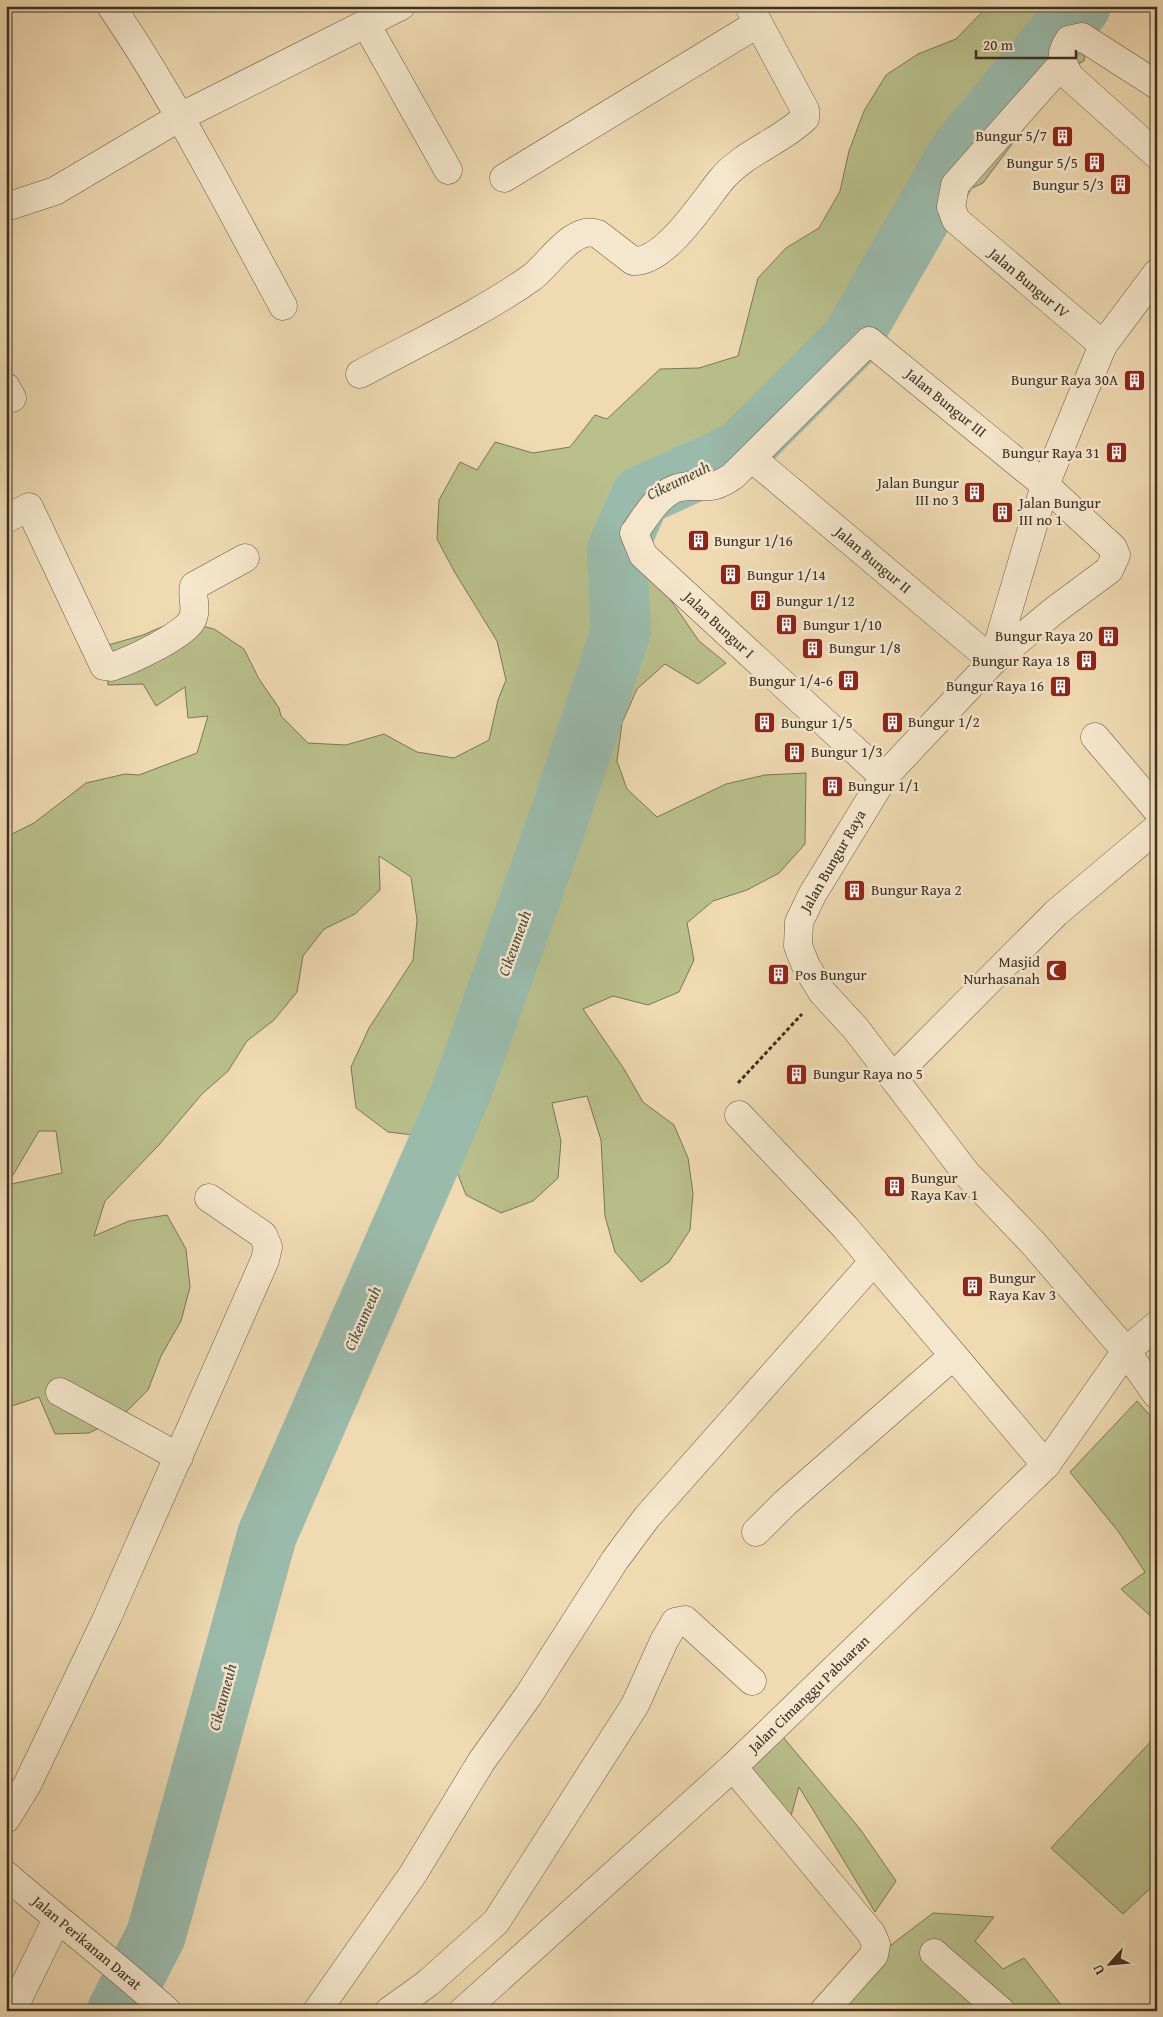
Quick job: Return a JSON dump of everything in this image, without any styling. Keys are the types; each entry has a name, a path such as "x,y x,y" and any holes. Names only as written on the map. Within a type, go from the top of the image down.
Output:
{"street":[{"path":"111,6 143,54 180,117 283,306"},
{"path":"6,207 55,191 180,117 401,6"},
{"path":"360,374 478,310 532,277 558,249 585,233 592,232 598,234 633,261 648,258 664,247 680,231 723,177 738,164 794,128 805,118 805,110 753,15 504,178"},
{"path":"366,24 448,170"},
{"path":"1157,85 1082,37 1068,40 1061,52 1062,64 1070,77 1157,155"},
{"name":"Jalan Bungur IV","path":"1062,64 955,185 951,207 956,220 1103,345"},
{"name":"Jalan Bungur Raya","path":"993,661 1045,485 1103,345 1157,273"},
{"name":"Jalan Bungur III","path":"753,459 869,340 1045,485"},
{"name":"Jalan Bungur I","path":"753,459 718,486 680,487 661,497 634,533 643,555 884,777"},
{"name":"Jalan Bungur II","path":"753,459 993,661"},
{"name":"Jalan Bungur Raya","path":"1045,485 1113,548 1116,555 1109,570 1055,610 993,661 884,777 834,855 799,922 798,946 806,966 822,992 856,1029 966,1172 1032,1243 1126,1351 1157,1395"},
{"path":"6,519 29,507 104,666 111,667 180,632 192,621 196,605 194,586 245,558"},
{"path":"1095,737 1157,810"},
{"path":"893,1077 1056,913 1157,828"},
{"path":"739,1115 874,1261 1046,1465"},
{"path":"6,1819 27,1785 107,1618 265,1260 268,1247 263,1235 209,1198"},
{"path":"317,2011 413,1874 481,1762 533,1688 615,1560 647,1517 874,1261"},
{"name":"Jalan Cimanggu Pabuaran","path":"463,2011 733,1767 1046,1465 1126,1351 1157,1325"},
{"path":"756,1532 786,1503 953,1356"},
{"path":"60,1392 179,1457"},
{"path":"389,2011 428,1983 496,1922 635,1705 664,1641 675,1622 685,1620 752,1681"},
{"path":"733,1767 871,1933 876,1944 874,1955 824,2011"},
{"name":"Jalan Perikanan Darat","path":"6,1875 57,1919 111,1961 167,2011"},
{"path":"12,2011 57,1919"},
{"path":"934,1953 1001,2011"}],"path":[{"path":"739,1115 732,1099 733,1088 822,992"}],"green space":[{"path":"988,6 1081,6 1089,26 1084,61 1068,69 983,183 951,198 919,218 909,253 905,293 882,320 847,336 850,341 748,454 637,518 670,599 699,641 726,663 698,684 665,664 637,689 622,723 617,761 627,789 657,817 726,784 765,775 806,773 805,844 779,873 747,890 713,901 687,923 694,960 679,992 648,1005 613,996 583,1009 624,1069 643,1102 674,1125 688,1158 693,1193 690,1230 669,1262 641,1282 615,1252 605,1216 601,1140 587,1096 552,1103 561,1141 558,1178 533,1201 501,1213 466,1195 452,1159 422,1136 388,1132 356,1108 351,1067 369,1028 413,960 417,920 411,877 379,856 380,890 355,914 324,929 303,956 297,992 274,1020 247,1041 228,1071 202,1094 158,1146 105,1201 94,1236 129,1221 167,1215 186,1249 190,1287 181,1321 161,1356 148,1390 121,1417 89,1433 55,1434 39,1397 6,1408 6,837 34,823 86,783 125,774 139,775 197,753 208,716 188,718 185,687 156,706 143,684 108,685 105,646 143,635 178,620 214,629 244,649 259,679 279,708 281,716 308,743 346,745 384,734 417,752 454,758 489,740 498,700 506,680 497,641 454,571 437,539 439,500 460,462 477,470 495,442 533,453 570,447 595,415 607,419 660,369 699,368 738,356 758,278 786,248 819,228 840,191 849,151 864,111 886,75 918,54 956,39","holes":["39,1131 56,1131 62,1173 7,1185"]},
{"path":"1137,1401 1157,1423 1157,1622 1121,1589 1145,1572 1118,1531 1070,1472"},
{"path":"1157,1735 1157,1882 1123,1914 1051,1848"},
{"path":"783,1737 860,1829 896,1881 875,1912 799,1787 789,1823 743,1768"},
{"path":"933,1913 994,1917 975,1941 1003,1969 1024,1958 1061,2005 1054,2011 825,2011 832,1990"}],"waterway":[{"name":"Cikeumeuh","path":"117,2011 156,1935 267,1535 462,1090 561,812 621,631 617,550 641,496 740,451 850,341 960,150 1081,6"}],"place":[{"name":"Bungur 5/7","path":"1063,136"},
{"name":"Bungur 5/5","path":"1094,163"},
{"name":"Bungur 5/3","path":"1120,185"},
{"name":"Bungur Raya 30A","path":"1134,380"},
{"name":"Bungur Raya 31","path":"1116,453"},
{"name":"Jalan Bungur III no 3","path":"975,492"},
{"name":"Jalan Bungur III no 1","path":"1003,512"},
{"name":"Bungur 1/16","path":"698,541"},
{"name":"Bungur 1/14","path":"731,575"},
{"name":"Bungur 1/12","path":"760,601"},
{"name":"Bungur 1/10","path":"787,625"},
{"name":"Bungur Raya 20","path":"1109,636"},
{"name":"Bungur 1/8","path":"813,648"},
{"name":"Bungur Raya 18","path":"1086,661"},
{"name":"Bungur 1/4-6","path":"849,681"},
{"name":"Bungur Raya 16","path":"1060,686"},
{"name":"Bungur 1/2","path":"892,722"},
{"name":"Bungur 1/5","path":"765,723"},
{"name":"Bungur 1/3","path":"795,752"},
{"name":"Bungur 1/1","path":"832,786"},
{"name":"Bungur Raya 2","path":"855,890"},
{"name":"Masjid Nurhasanah","path":"1056,971"},
{"name":"Pos Bungur","path":"779,975"},
{"name":"Bungur Raya no 5","path":"797,1074"},
{"name":"Bungur Raya Kav 1","path":"895,1187"},
{"name":"Bungur Raya Kav 3","path":"973,1287"}]}
